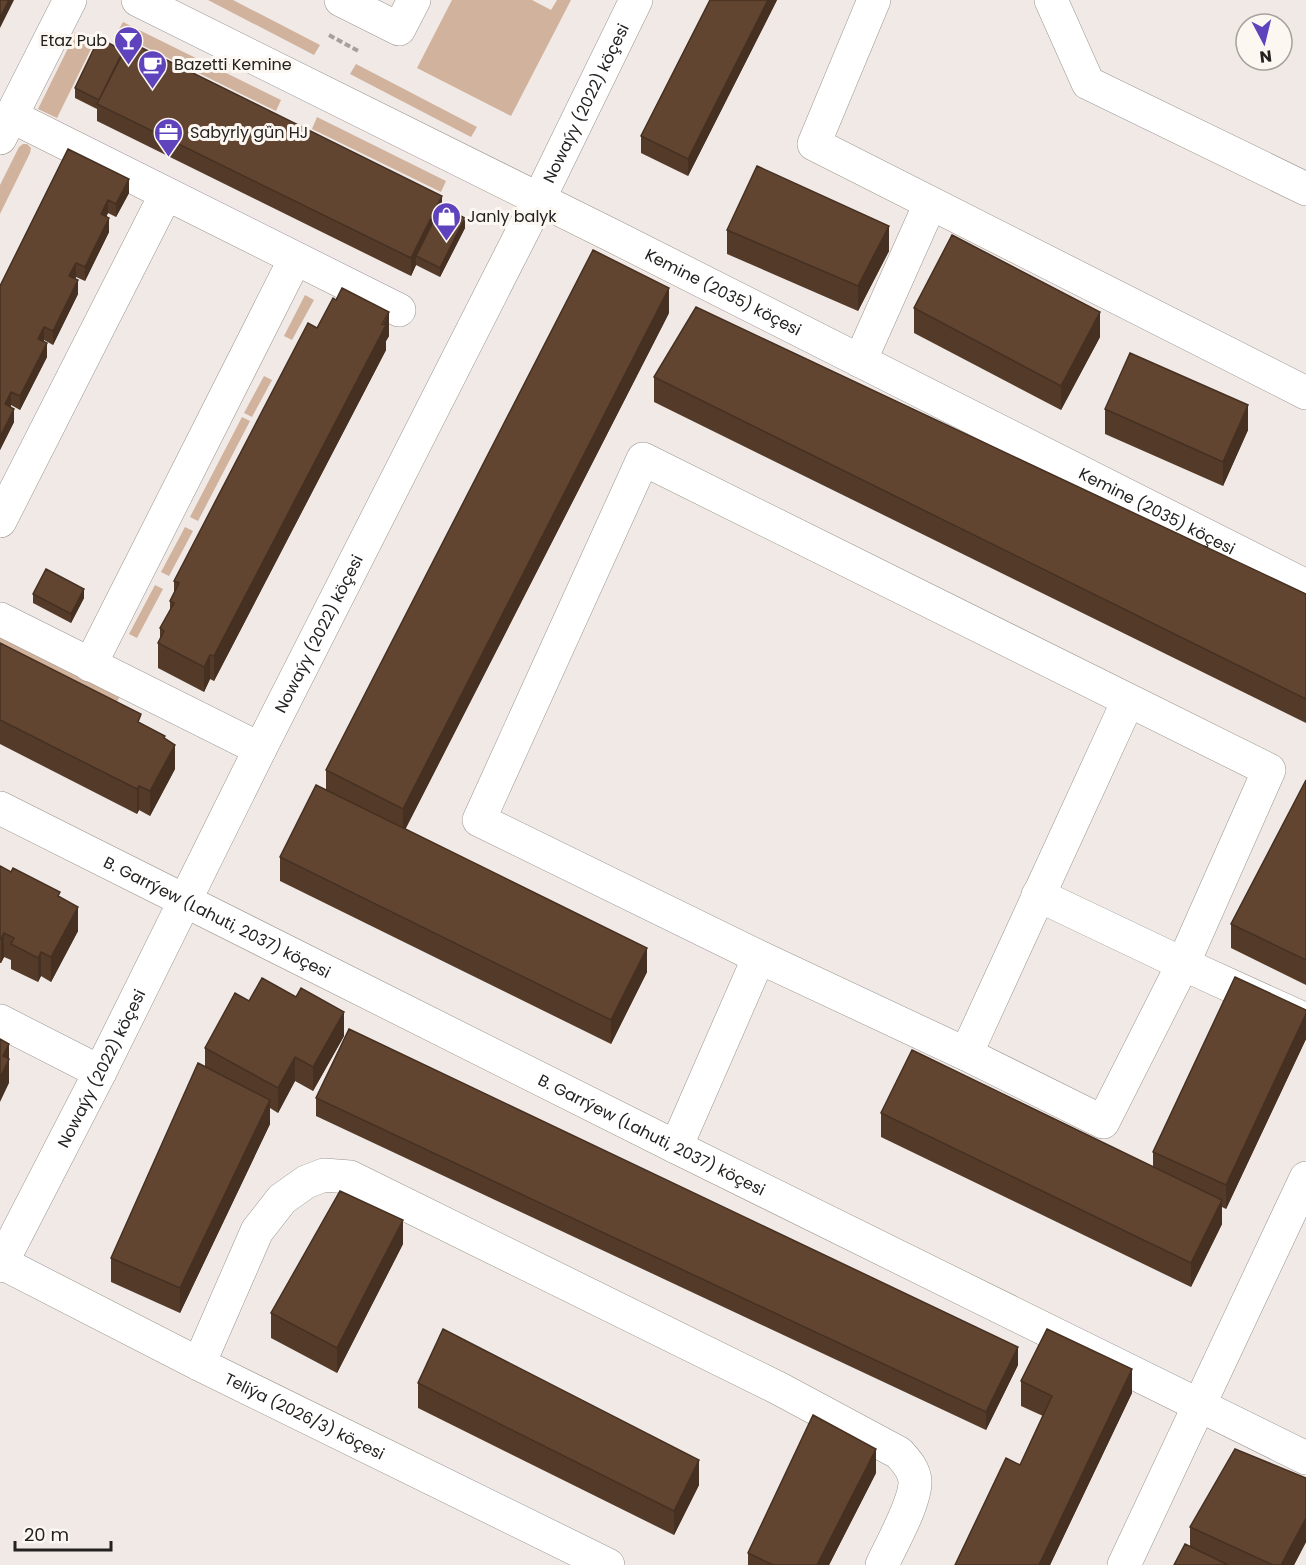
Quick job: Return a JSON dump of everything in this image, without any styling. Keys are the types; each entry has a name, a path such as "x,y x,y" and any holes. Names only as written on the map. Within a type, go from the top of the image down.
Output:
{"street":[{"path":"70,0 6,127 166,194 399,310"},
{"name":"Kemine (2035) köçesi","path":"138,0 539,199 1306,586"},
{"path":"341,0 399,30 414,0"},
{"name":"Nowaýy (2022) köçesi","path":"1,1264 539,199 636,0"},
{"path":"874,0 814,144 1306,393"},
{"path":"1051,0 1088,83 1306,189"},
{"path":"0,521 166,194"},
{"path":"860,361 930,204"},
{"path":"90,665 296,259"},
{"path":"643,459 1128,701 1269,770 1183,964 1103,1122 479,820 643,459"},
{"path":"0,619 260,749"},
{"path":"966,1054 1128,701"},
{"name":"B. Garrýew (Lahuti, 2037) köçesi","path":"0,808 676,1147 1306,1458"},
{"path":"1038,895 1306,1020"},
{"path":"676,1147 759,957"},
{"path":"0,1021 100,1072"},
{"path":"199,1364 257,1231 282,1199 306,1182 324,1175 350,1177 778,1388 899,1452 911,1469 915,1481 914,1496 882,1565"},
{"path":"1124,1565 1306,1178"},
{"name":"Teliýa (2026/3) köçesi","path":"1,1264 608,1565"}],"path":[{"path":"329,35 360,51"}],"shaded area":[{"path":"208,0 233,0 320,45 314,55"},
{"path":"452,0 532,0 551,10 557,0 571,0 511,116 417,68"},
{"path":"123,22 281,100 276,111 117,33"},
{"path":"76,32 95,41 57,118 38,109"},
{"path":"356,64 477,127 471,137 350,74"},
{"path":"317,117 446,181 441,192 312,129"},
{"path":"23,144 31,148 30,153 0,214 0,185 19,147"},
{"path":"305,295 314,300 292,340 284,336"},
{"path":"264,376 272,380 252,417 244,413"},
{"path":"242,417 250,421 198,521 190,517"},
{"path":"185,527 193,531 169,576 161,572"},
{"path":"155,585 163,589 137,638 129,634"},
{"path":"0,635 120,696 115,706 0,648"}],"building":[{"path":"0,0 9,0 0,18"},
{"path":"710,0 768,0 688,159 641,136"},
{"path":"99,38 124,51 99,100 75,88"},
{"path":"128,41 442,196 411,258 97,104"},
{"path":"68,149 129,179 116,204 108,200 101,214 109,218 85,267 76,263 69,276 78,280 53,331 44,327 38,339 47,343 20,396 11,392 5,404 14,409 0,437 0,286"},
{"path":"757,166 889,226 858,286 727,230"},
{"path":"441,206 465,218 440,268 416,256"},
{"path":"952,235 1100,312 1061,386 914,308"},
{"path":"593,250 669,288 403,809 326,770"},
{"path":"342,288 389,312 382,324 386,325 214,656 210,655 204,667 158,643 164,631 160,628 174,603 170,601 179,583 174,581 308,323 317,328 333,298 336,300"},
{"path":"696,307 1306,594 1306,699 654,377"},
{"path":"1130,353 1248,405 1223,462 1105,409"},
{"path":"46,569 84,589 71,614 33,594"},
{"path":"0,643 141,714 138,722 165,736 164,738 175,745 150,791 139,786 137,789 0,720"},
{"path":"1306,780 1306,960 1231,924"},
{"path":"316,785 647,948 611,1020 280,857"},
{"path":"0,866 11,872 13,868 60,892 58,896 78,907 51,957 41,952 38,958 11,944 14,938 4,933 0,938"},
{"path":"1235,977 1306,1010 1306,1014 1226,1185 1153,1152"},
{"path":"262,978 296,997 301,988 344,1012 313,1067 295,1057 278,1088 205,1048 235,993 249,1001"},
{"path":"349,1029 1018,1347 986,1412 316,1098"},
{"path":"0,1039 9,1044 3,1056 9,1059 0,1078"},
{"path":"912,1050 1222,1200 1191,1263 881,1113"},
{"path":"198,1063 270,1100 180,1288 111,1258"},
{"path":"340,1191 403,1220 337,1348 271,1313"},
{"path":"443,1329 699,1460 674,1511 418,1383"},
{"path":"1047,1329 1132,1369 1039,1565 955,1565 1006,1458 1020,1465 1052,1396 1021,1381"},
{"path":"813,1415 876,1449 817,1565 773,1565 748,1553"},
{"path":"1235,1449 1306,1478 1306,1518 1281,1565 1273,1565 1190,1527"},
{"path":"1185,1544 1228,1565 1174,1565"}],"place":[{"name":"Etaz Pub","path":"128,66"},
{"name":"Bazetti Kemine","path":"153,90"},
{"name":"Sabyrly gün HJ","path":"169,158"},
{"name":"Janly balyk","path":"446,242"}]}
